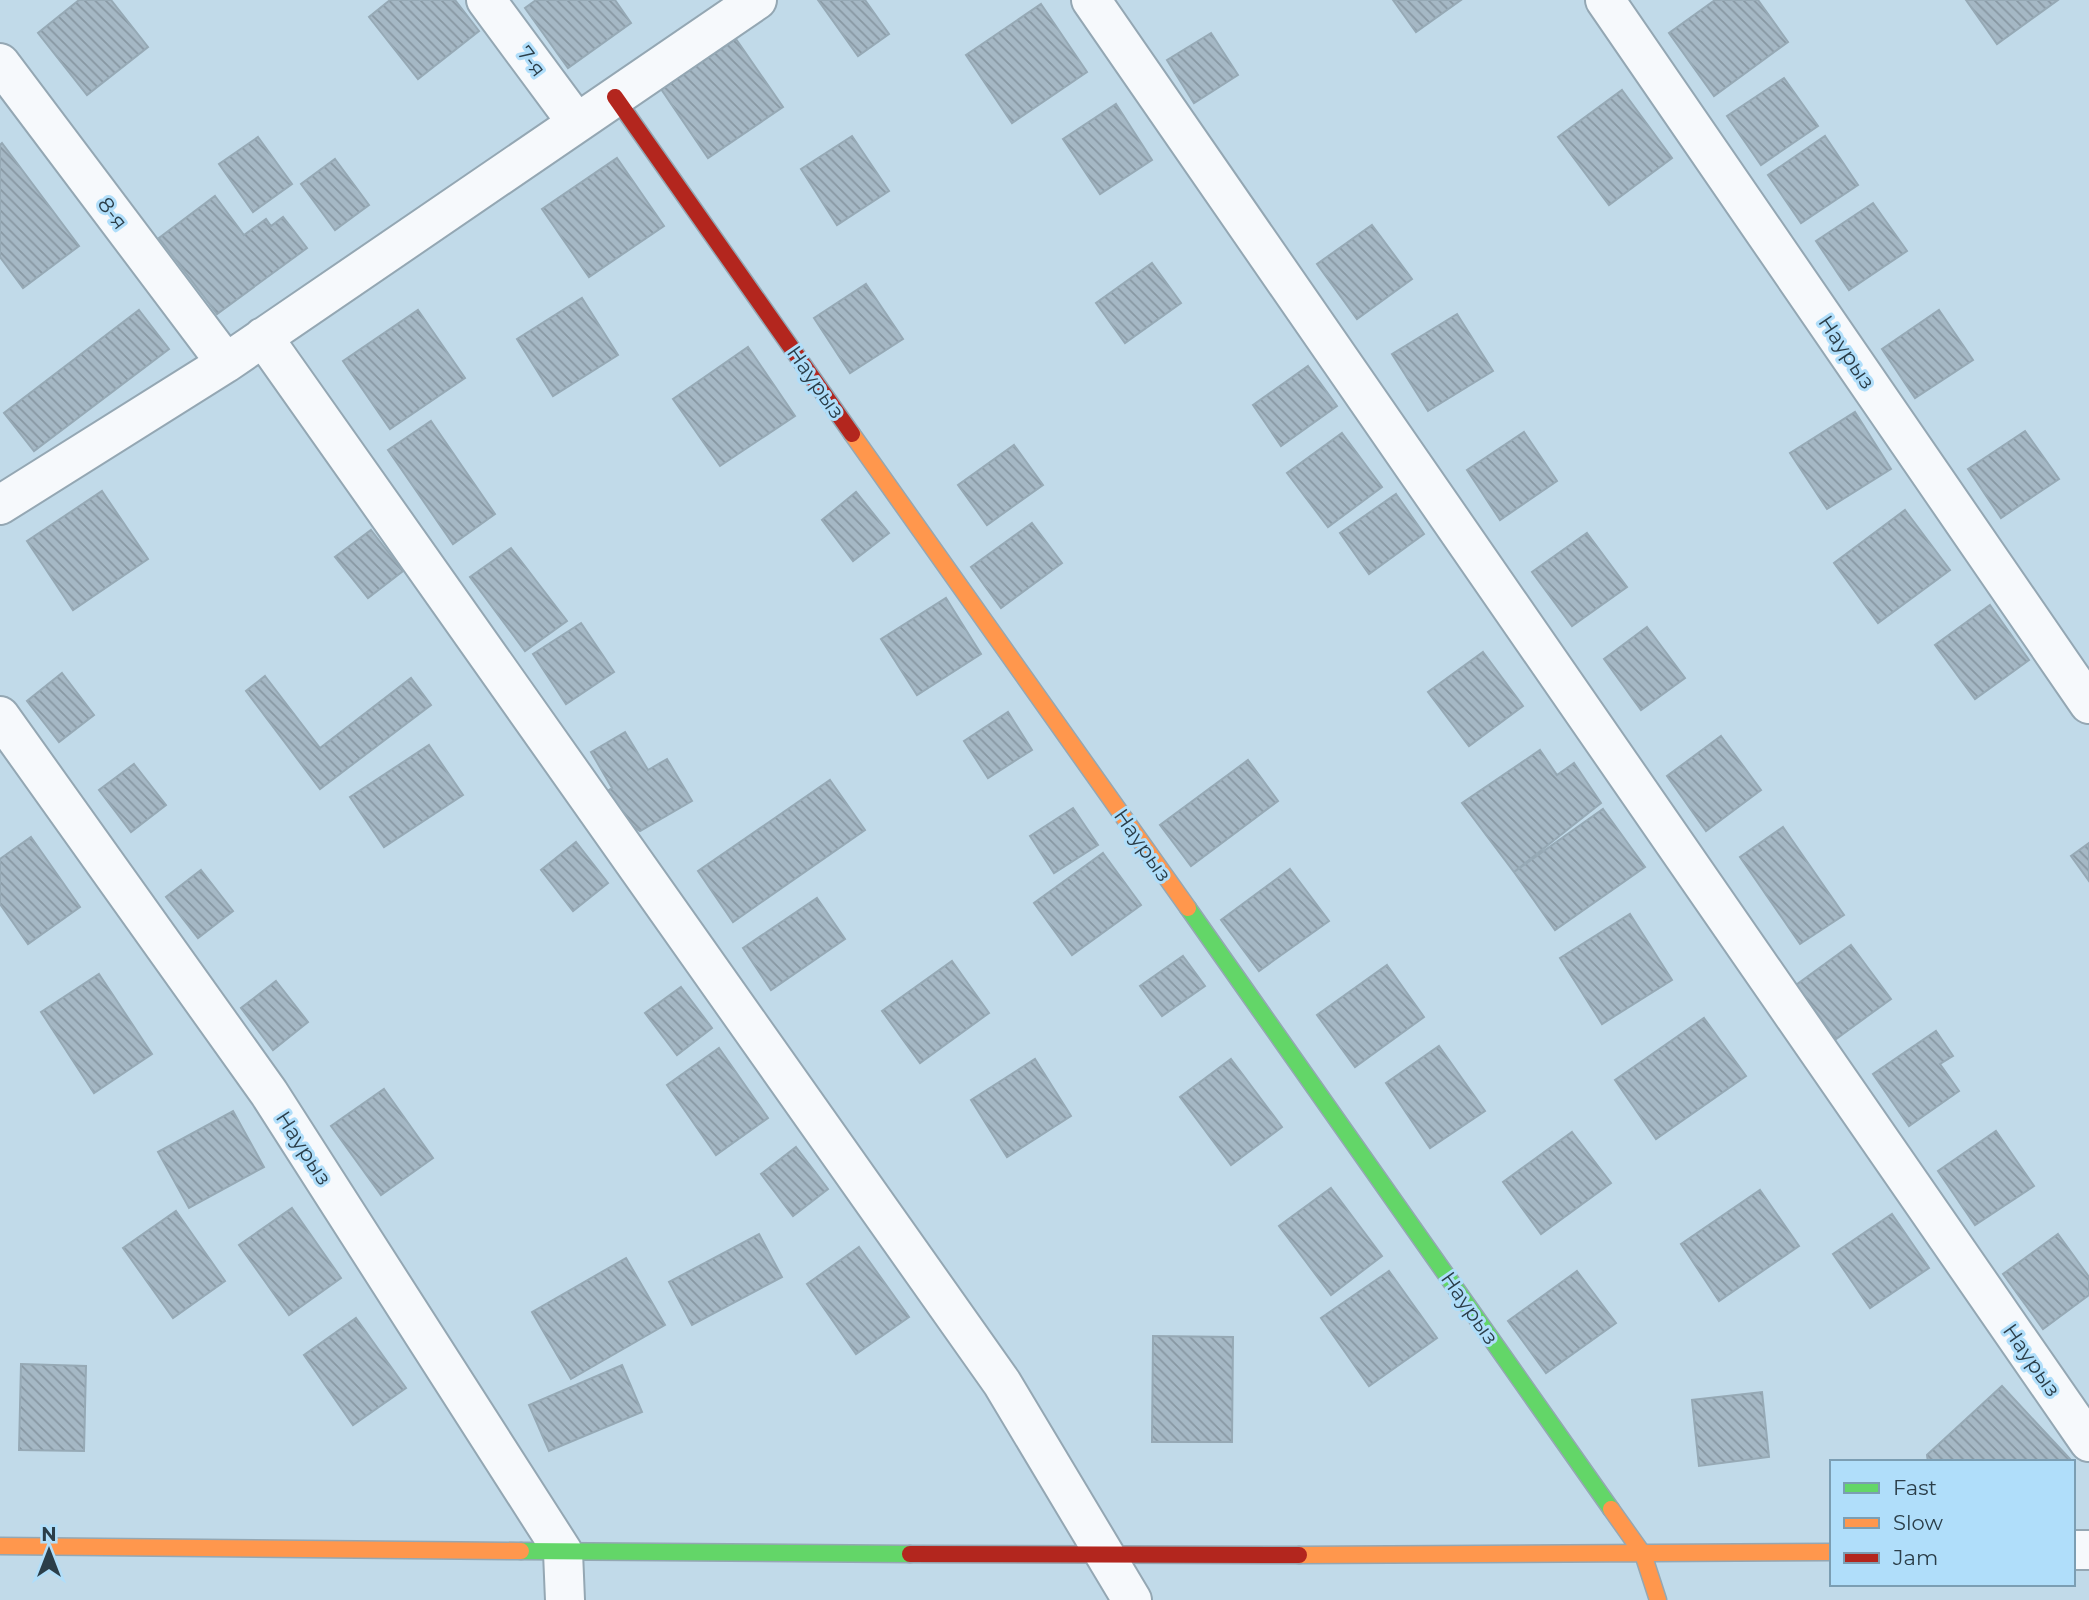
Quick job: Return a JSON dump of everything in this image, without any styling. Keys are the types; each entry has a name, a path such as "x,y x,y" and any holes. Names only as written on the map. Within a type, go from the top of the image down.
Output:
{"street":[{"name":"7-я","path":"486,0 577,123"},
{"path":"0,505 226,363 757,0"},
{"name":"Наурыз","path":"1091,0 2089,1442"},
{"name":"Наурыз","path":"1605,0 2089,705"},
{"name":"8-я","path":"0,63 226,363"},
{"name":"Наурыз","path":"615,97 1643,1554 1658,1600"},
{"path":"264,337 1002,1383 1132,1600"},
{"name":"Наурыз","path":"0,716 269,1093 563,1552"},
{"path":"0,1546 1108,1556 1830,1552"},
{"path":"563,1552 565,1600"}],"building":[{"path":"79,0 111,0 148,47 87,95 38,33"},
{"path":"390,0 455,0 479,31 418,79 369,17"},
{"path":"536,0 615,0 631,23 568,68 525,8"},
{"path":"818,0 865,0 889,34 858,56"},
{"path":"1393,0 1461,0 1416,32"},
{"path":"1715,0 1758,0 1788,42 1714,96 1669,33"},
{"path":"1966,0 2058,0 1997,44"},
{"path":"1041,4 1087,72 1012,123 966,55"},
{"path":"1211,33 1238,75 1194,103 1167,60"},
{"path":"736,39 783,107 708,158 661,89"},
{"path":"1784,78 1818,126 1761,165 1727,116"},
{"path":"1622,90 1672,158 1609,205 1558,137"},
{"path":"1116,104 1152,160 1100,194 1063,139"},
{"path":"852,136 889,191 837,225 801,169"},
{"path":"1825,136 1858,185 1801,223 1768,175"},
{"path":"258,137 292,184 253,212 219,164"},
{"path":"2,143 79,246 23,288 0,257"},
{"path":"617,158 664,226 589,277 542,209"},
{"path":"335,159 369,205 335,230 301,184"},
{"path":"215,196 244,235 266,219 271,226 283,217 307,248 217,314 159,238"},
{"path":"1873,203 1907,251 1849,290 1816,241"},
{"path":"1372,225 1412,279 1357,319 1317,264"},
{"path":"1152,263 1181,303 1125,343 1096,303"},
{"path":"866,284 903,339 850,373 814,318"},
{"path":"582,298 618,355 553,396 517,339"},
{"path":"139,310 169,349 34,451 4,413"},
{"path":"418,310 465,378 390,429 343,361"},
{"path":"1939,310 1973,360 1915,398 1882,349"},
{"path":"1457,314 1493,371 1428,411 1392,354"},
{"path":"748,347 795,416 720,466 673,399"},
{"path":"1308,366 1337,406 1281,446 1253,405"},
{"path":"1855,412 1891,469 1827,509 1790,453"},
{"path":"431,421 495,514 453,544 388,450"},
{"path":"2025,431 2059,479 2001,518 1968,469"},
{"path":"1524,432 1557,481 1500,520 1467,470"},
{"path":"1342,433 1382,487 1328,527 1287,473"},
{"path":"1014,445 1043,485 987,525 958,485"},
{"path":"102,491 148,559 73,610 27,541"},
{"path":"856,492 889,533 853,561 822,520"},
{"path":"1396,494 1424,534 1369,574 1340,533"},
{"path":"1905,510 1950,570 1878,623 1834,563"},
{"path":"1032,523 1062,563 1001,608 971,567"},
{"path":"371,530 403,571 368,598 335,557"},
{"path":"1587,533 1627,587 1572,626 1532,572"},
{"path":"511,548 567,621 525,651 470,577"},
{"path":"946,598 981,654 917,695 881,639"},
{"path":"1990,605 2029,660 1975,699 1935,645"},
{"path":"581,623 614,672 566,704 533,654"},
{"path":"1647,627 1685,678 1641,710 1604,659"},
{"path":"1483,652 1523,706 1469,746 1428,692"},
{"path":"62,673 94,715 59,742 27,701"},
{"path":"265,676 320,748 411,678 431,705 320,789 246,691"},
{"path":"1008,712 1032,750 988,778 964,741"},
{"path":"625,732 648,770 667,759 692,801 640,831 612,813 601,795 612,788 591,752"},
{"path":"1721,736 1761,790 1706,831 1667,776"},
{"path":"429,745 463,795 384,847 350,797"},
{"path":"1540,750 1557,775 1574,763 1601,803 1514,872 1462,803"},
{"path":"1248,760 1278,801 1191,866 1160,825"},
{"path":"134,764 166,805 131,832 99,790"},
{"path":"830,780 865,830 733,922 698,871"},
{"path":"1073,808 1098,845 1054,873 1030,836"},
{"path":"1603,809 1645,867 1555,930 1514,872"},
{"path":"1783,827 1844,915 1800,944 1740,857"},
{"path":"31,837 80,907 28,944 0,904 0,859"},
{"path":"576,842 608,883 573,911 541,870"},
{"path":"2089,843 2089,881 2071,856"},
{"path":"1103,853 1141,905 1072,955 1034,903"},
{"path":"1290,869 1329,921 1259,971 1221,920"},
{"path":"201,870 233,911 198,938 166,897"},
{"path":"817,898 845,939 771,990 743,948"},
{"path":"1630,914 1672,980 1602,1024 1560,958"},
{"path":"1851,945 1891,999 1836,1039 1796,985"},
{"path":"1183,956 1205,986 1162,1016 1140,986"},
{"path":"952,961 989,1013 920,1063 882,1011"},
{"path":"1387,965 1424,1017 1355,1067 1317,1015"},
{"path":"99,974 152,1054 94,1093 41,1012"},
{"path":"276,981 308,1022 273,1050 241,1008"},
{"path":"681,987 712,1028 677,1055 645,1013"},
{"path":"1704,1018 1746,1076 1656,1139 1615,1080"},
{"path":"1936,1031 1953,1056 1940,1064 1959,1091 1909,1126 1873,1074"},
{"path":"1439,1046 1485,1111 1430,1148 1386,1083"},
{"path":"719,1048 768,1118 716,1155 667,1085"},
{"path":"1035,1059 1071,1116 1007,1157 971,1100"},
{"path":"1231,1059 1282,1127 1231,1165 1180,1097"},
{"path":"384,1089 433,1158 381,1195 331,1126"},
{"path":"233,1111 264,1167 189,1208 158,1152"},
{"path":"1996,1131 2034,1186 1975,1225 1938,1171"},
{"path":"1572,1132 1611,1183 1541,1234 1503,1182"},
{"path":"796,1147 828,1189 793,1216 761,1174"},
{"path":"1331,1188 1382,1256 1331,1295 1279,1226"},
{"path":"1760,1190 1799,1246 1719,1301 1681,1244"},
{"path":"292,1208 341,1278 289,1315 239,1245"},
{"path":"176,1211 225,1281 173,1318 123,1248"},
{"path":"1892,1214 1929,1268 1870,1308 1833,1254"},
{"path":"759,1234 782,1277 692,1325 669,1282"},
{"path":"2058,1234 2089,1277 2089,1295 2043,1329 2003,1274"},
{"path":"859,1247 909,1317 856,1354 807,1284"},
{"path":"626,1258 665,1325 571,1379 532,1312"},
{"path":"1389,1271 1437,1338 1369,1386 1321,1318"},
{"path":"1577,1271 1616,1323 1546,1373 1508,1321"},
{"path":"356,1318 406,1388 353,1425 304,1355"},
{"path":"1153,1336 1233,1337 1232,1442 1152,1442"},
{"path":"21,1364 86,1366 84,1451 19,1450"},
{"path":"622,1365 642,1412 549,1451 529,1405"},
{"path":"2002,1386 2070,1459 1928,1460 1927,1455"},
{"path":"1762,1392 1769,1457 1699,1466 1692,1400"}],"traffic: fast":[{"path":"1188,908 1611,1509"},
{"path":"521,1551 910,1554"}],"traffic: slow":[{"path":"852,434 1188,908"},
{"path":"1611,1509 1643,1554 1658,1600"},
{"path":"0,1546 521,1551"},
{"path":"1299,1555 1830,1552"}],"traffic: jam":[{"path":"615,97 852,434"},
{"path":"910,1554 1299,1555"}]}
